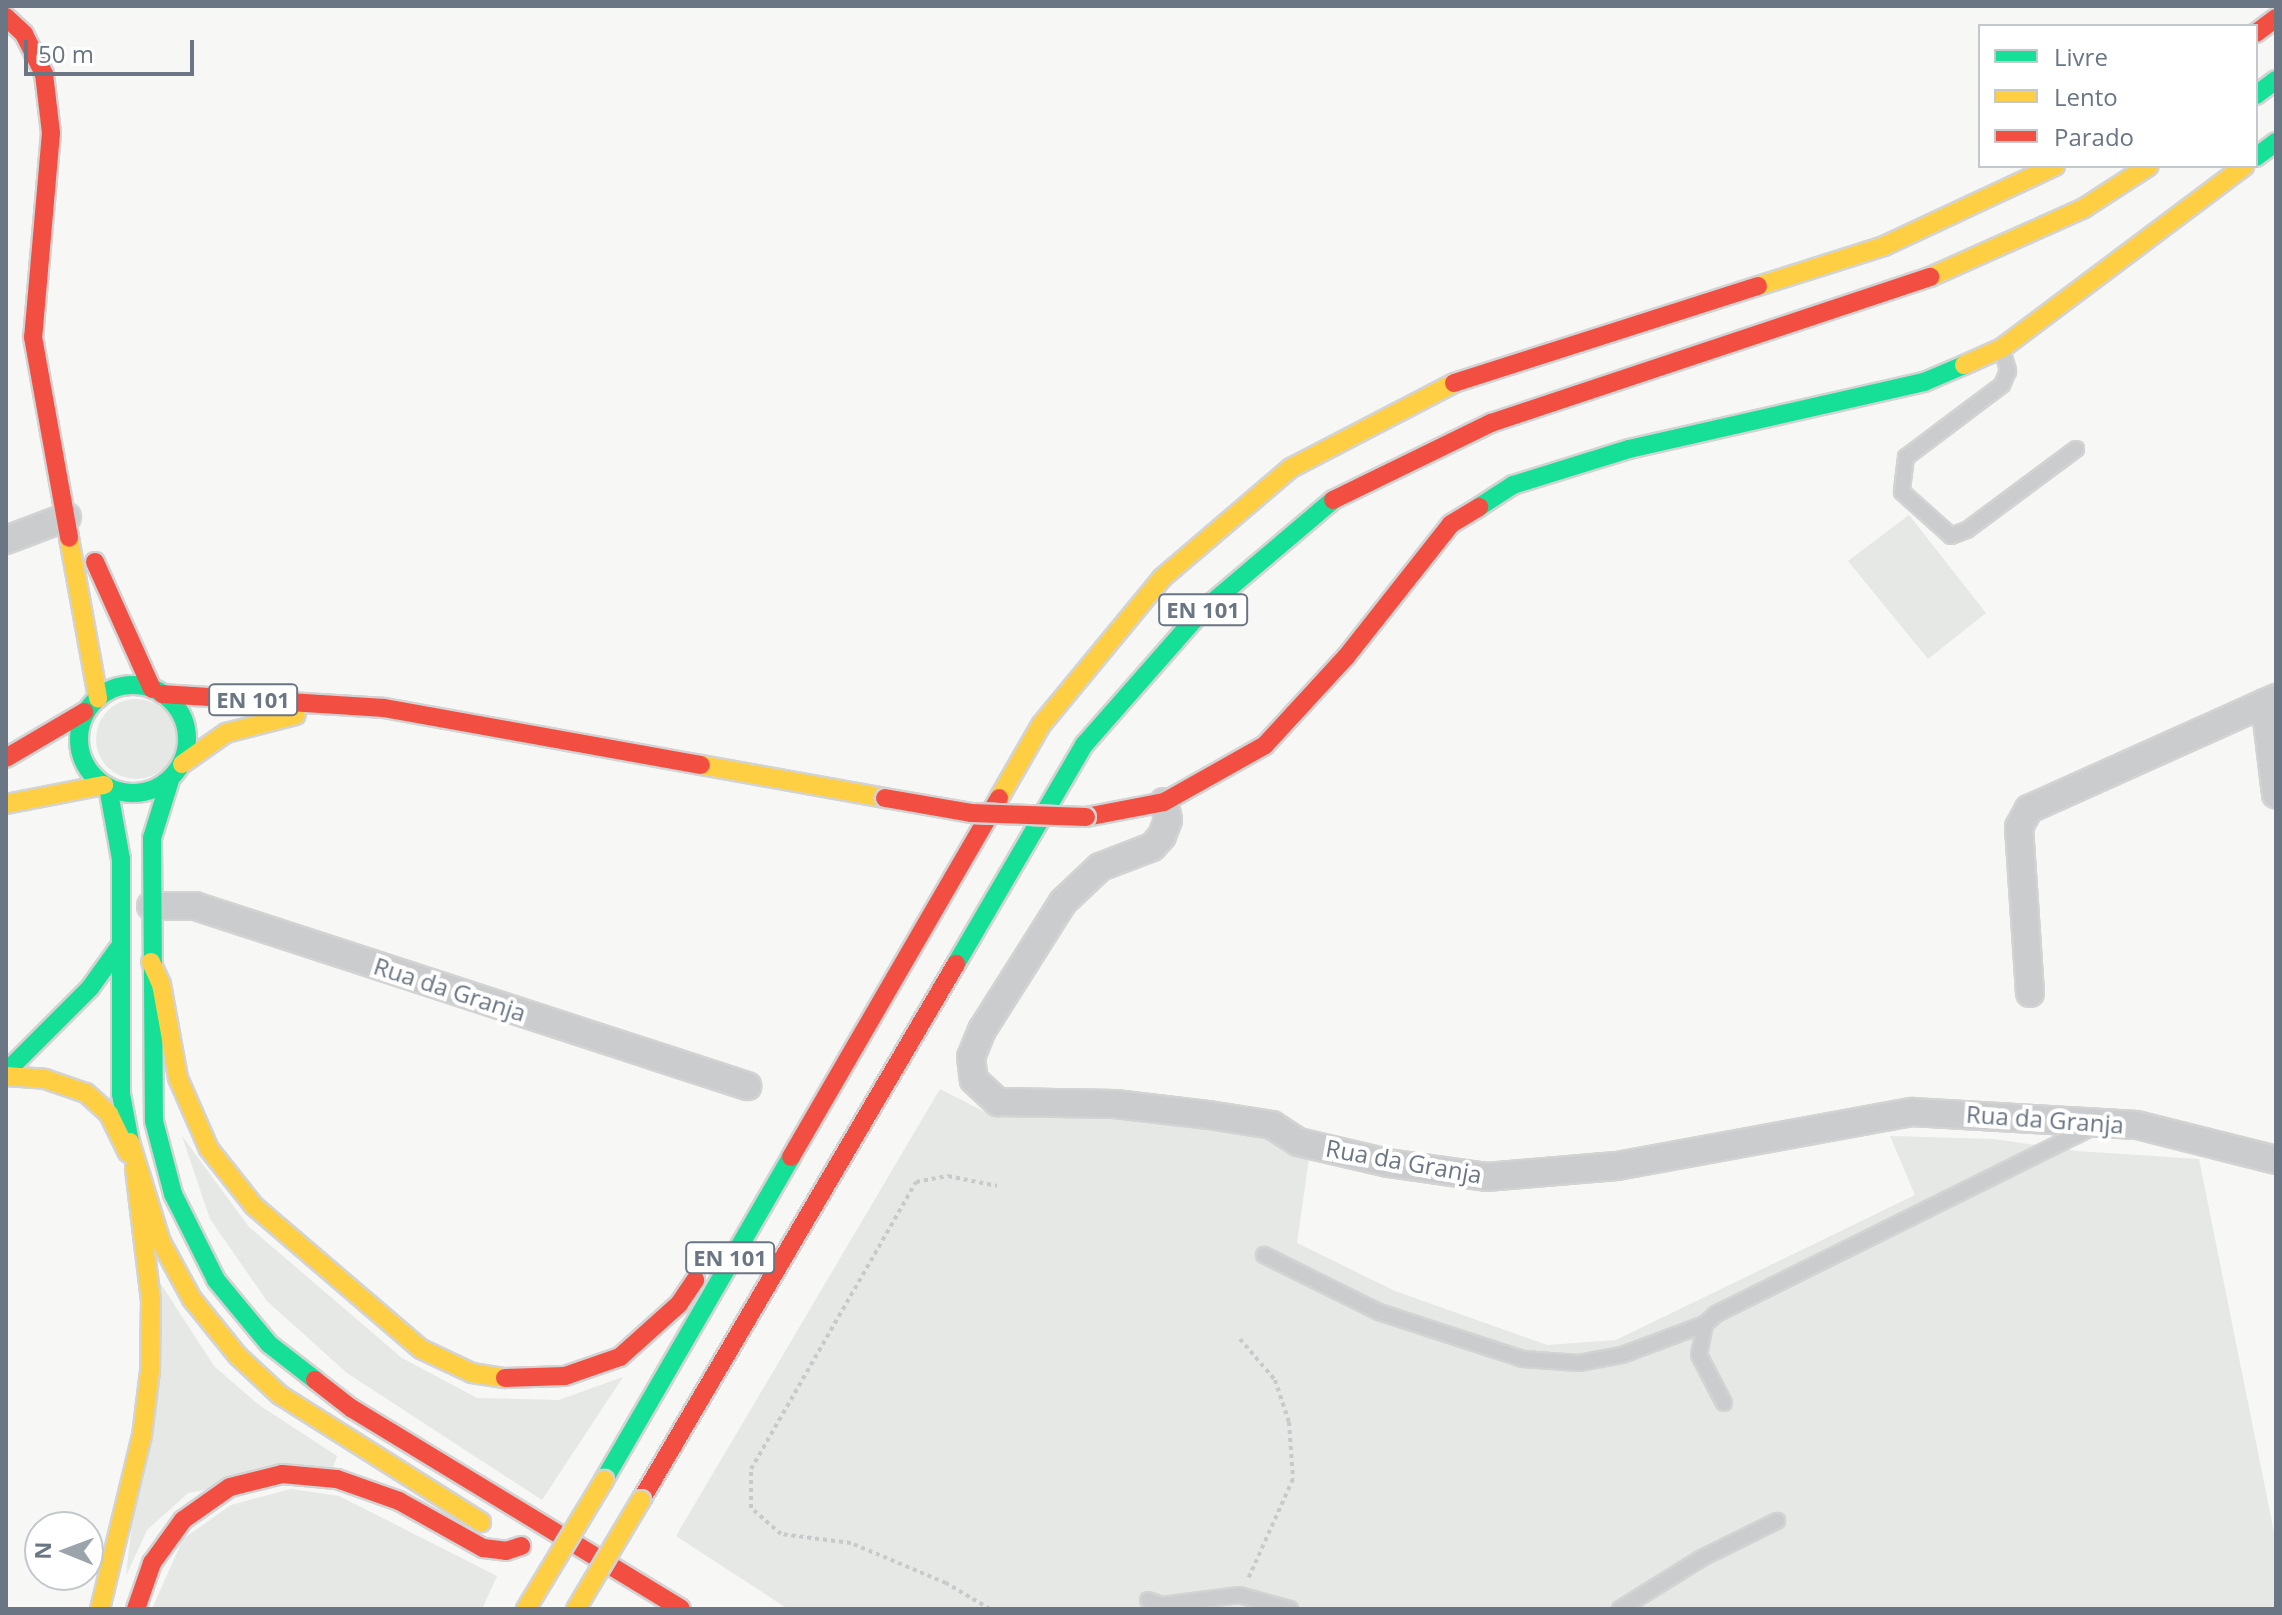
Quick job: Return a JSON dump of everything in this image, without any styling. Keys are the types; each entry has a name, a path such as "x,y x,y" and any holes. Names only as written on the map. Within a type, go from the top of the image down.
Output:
{"main road":[{"path":"6,17 24,34 44,74 51,133 33,337 98,698"},
{"path":"2258,32 2276,18"},
{"path":"2258,94 2276,80"},
{"path":"2258,156 2276,142"},
{"name":"EN 101","path":"526,1609 604,1480 857,1036 1041,725 1162,578 1291,468 1434,389 1884,246 2051,168"},
{"name":"EN 101","path":"576,1609 1084,745 1201,612 1327,503 1491,423 1900,291 2084,208 2146,168"},
{"name":"EN 101","path":"157,691 344,706 563,738 971,813 1086,817 1164,802 1265,745 1346,657 1451,524 1513,485 1629,449 1924,382 2002,348 2241,168"},
{"path":"53,435 93,556 157,691 182,715 187,732 182,764 170,780 152,838 154,1121 173,1194 225,1291 269,1344 351,1408 681,1609"},
{"path":"6,758 84,712 98,698 123,686 157,691"},
{"name":"EN 101","path":"182,764 226,733 344,706"},
{"path":"84,712 80,748 92,775 106,786 137,794 170,780"},
{"path":"6,804 106,786"},
{"path":"100,1609 142,1436 150,1371 151,1301 135,1168 121,1094 118,949 121,859 106,786"},
{"path":"6,1074 90,988 118,949"},
{"path":"151,962 161,984 178,1078 209,1149 254,1206 421,1349 472,1373 520,1380 565,1376 620,1357 679,1304 827,1065 857,1036"},
{"path":"6,1074 45,1079 86,1093 109,1114 135,1168 150,1218 186,1288 238,1356 280,1395 613,1601"},
{"path":"136,1609 152,1563 183,1520 230,1487 282,1474 337,1479 399,1501 483,1548 506,1551 521,1546"}],"street":[{"path":"6,336 33,337"},
{"path":"6,540 67,517"},
{"path":"2030,993 2019,827 2029,809 2270,701 2276,794"},
{"name":"Rua da Granja","path":"1164,802 1168,820 1162,836 1152,847 1100,867 1063,902 982,1030 971,1057 974,1080 998,1102 1115,1104 1209,1115 1272,1125 1298,1142 1388,1163 1486,1177 1617,1166 1912,1112 2038,1123 2103,1122 2276,1160"},
{"name":"Rua da Granja","path":"151,906 195,906 747,1086"}],"lane":[{"path":"2002,348 2008,371 2002,385 1906,457 1902,492 1951,536 1967,530 2076,449"},
{"path":"1264,1255 1379,1312 1523,1359 1579,1363 1622,1355 1705,1324 1727,1307 2103,1122"},
{"path":"1705,1324 1699,1355 1724,1403"},
{"path":"1620,1609 1702,1558 1777,1521"},
{"path":"1148,1600 1162,1605 1239,1595 1290,1609"}],"path":[{"path":"990,1609 946,1583 851,1543 781,1534 751,1508 751,1469 916,1182 948,1176 997,1186"},
{"path":"1239,1595 1293,1479 1289,1422 1275,1380 1240,1339"}],"shaded area":[{"path":"1909,515 1986,613 1928,659 1848,561"},
{"path":"128,699 144,699 158,706 169,717 176,731 173,754 158,772 144,779 128,779 114,772 103,761 96,747 96,731 103,717 114,706"},
{"path":"940,1089 985,1112 1220,1121 1310,1151 1297,1243 1395,1291 1547,1345 1616,1340 1915,1195 1890,1136 1993,1139 2077,1151 2199,1159 2276,1542 2276,1609 788,1609 676,1536"},
{"path":"182,1136 249,1227 402,1358 477,1398 559,1400 623,1377 542,1500 347,1373 267,1301 210,1219"},
{"path":"159,1281 214,1366 259,1405 337,1456 333,1467 188,1493 147,1530 126,1576"},
{"path":"291,1489 339,1496 497,1576 482,1609 152,1609 183,1539 231,1505"}],"traffic: fast":[{"path":"2258,94 2276,80"},
{"path":"2258,156 2276,142"},
{"path":"1479,507 1513,485 1629,449 1924,382 1964,365"},
{"path":"956,964 1084,745 1201,612 1333,500"},
{"path":"133,685 154,689 171,701 183,718 187,739 183,760 171,777 154,789 133,793 112,789 95,777 83,760 79,739 83,718 95,701 112,689 133,685"},
{"path":"170,780 152,838 154,1121 173,1194 216,1280 269,1344 315,1380"},
{"path":"108,787 121,859 121,1094 130,1142"},
{"path":"6,1072 90,988 118,949"},
{"path":"604,1480 791,1157"}],"traffic: slow":[{"path":"1758,286 1884,246 2051,168"},
{"path":"1930,277 2084,208 2146,168"},
{"path":"1964,365 2002,348 2241,168"},
{"path":"999,798 1041,725 1162,578 1291,468 1454,383"},
{"path":"69,538 98,698"},
{"path":"182,764 226,733 296,715"},
{"path":"701,765 885,798"},
{"path":"6,804 104,785"},
{"path":"151,962 161,984 178,1078 209,1149 254,1206 421,1349 472,1373 505,1378"},
{"path":"6,1076 45,1079 86,1093 109,1114 128,1153"},
{"path":"130,1142 161,1242 192,1299 238,1356 280,1395 481,1522"},
{"path":"100,1609 142,1436 150,1371 151,1301 135,1168"},
{"path":"526,1609 604,1480"},
{"path":"576,1609 641,1500"}],"traffic: jam":[{"path":"6,17 24,34 44,74 51,133 33,337 69,538"},
{"path":"2258,32 2276,18"},
{"path":"1333,500 1491,423 1930,277"},
{"path":"1454,383 1758,286"},
{"path":"1086,817 1164,802 1265,745 1346,657 1451,524 1479,507"},
{"path":"95,562 152,689"},
{"path":"162,694 384,708 701,765"},
{"path":"6,758 84,712"},
{"path":"885,798 971,813 1086,817"},
{"path":"791,1157 999,798"},
{"path":"641,1500 956,964"},
{"path":"505,1378 565,1376 620,1357 679,1304 695,1280"},
{"path":"315,1380 351,1408 681,1609"},
{"path":"136,1609 152,1563 183,1520 230,1487 282,1474 337,1479 399,1501 483,1548 506,1551 521,1546"}]}
